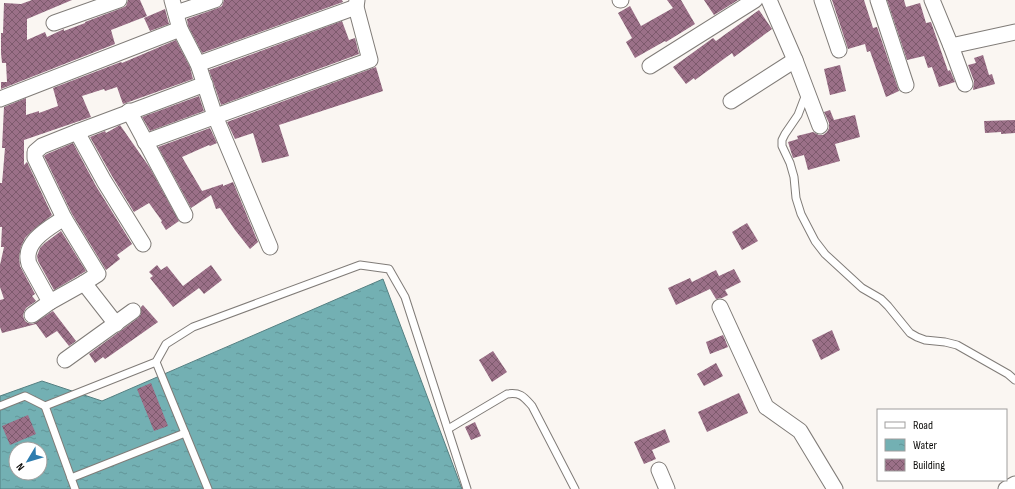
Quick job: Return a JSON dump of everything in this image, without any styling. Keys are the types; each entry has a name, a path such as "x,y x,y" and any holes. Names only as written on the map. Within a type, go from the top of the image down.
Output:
{"street":[{"path":"54,23 119,0"},
{"path":"214,0 174,6 180,29 198,64 215,116 270,247"},
{"path":"650,66 755,0"},
{"path":"769,0 795,60 820,126"},
{"path":"822,0 839,50"},
{"path":"878,0 906,85"},
{"path":"932,0 952,46 965,84"},
{"path":"146,142 370,60 356,4 198,64"},
{"path":"0,99 180,29"},
{"path":"952,46 1015,32"},
{"path":"731,101 795,60"},
{"path":"32,316 50,302 98,274 64,218 34,155 37,150 42,146 77,132 205,84"},
{"path":"129,112 185,215"},
{"path":"77,132 104,181 143,244"},
{"path":"50,302 29,264 28,253 36,239 64,218"},
{"path":"84,283 116,324"},
{"path":"720,307 766,407 800,431 835,489"},
{"path":"65,360 133,311"},
{"path":"658,470 667,489"},
{"path":"1006,489 1015,484"}],"lane":[{"path":"807,91 798,114 782,140 782,146 790,163 794,178 796,198 801,214 815,241 825,254 862,288 881,299 910,332 917,337 925,340 957,345 1008,374 1015,380"},
{"path":"45,406 156,362 166,344 193,327 360,265 389,269 405,297 467,489"},
{"path":"156,362 208,489"},
{"path":"448,429 507,394 516,393 524,397 532,406 575,489"},
{"path":"0,406 25,396 45,406 75,489"},
{"path":"71,478 185,433"}],"water":[{"path":"383,279 462,489 0,489 0,396 42,381 102,401"}],"building":[{"path":"32,0 72,0 27,19 27,40 45,32 47,37 64,29 64,31 85,23 126,6 128,0 140,0 147,16 111,30 115,44 1,89 1,82 7,82 6,63 2,63 1,53 4,3 21,4"},
{"path":"224,0 342,0 343,2 202,53 188,26 187,19 222,6"},
{"path":"667,0 681,0 695,24 666,42 665,41 635,58 626,42 632,38 618,13 630,6 641,26 673,8"},
{"path":"704,0 738,0 714,15"},
{"path":"832,0 864,0 873,28 877,27 899,91 886,97 870,51 867,52 865,44 848,49"},
{"path":"887,0 904,0 906,7 920,3 926,23 931,22 948,71 950,70 955,82 939,87 932,67 928,68 924,56 907,60"},
{"path":"165,9 169,24 150,31 144,18"},
{"path":"759,10 772,29 734,57 732,53 695,80 694,78 686,84 673,67 713,38 716,41"},
{"path":"342,21 349,40 355,38 359,54 221,105 209,70"},
{"path":"176,40 190,67 193,79 123,104 117,87 105,91 104,89 82,96 91,117 24,140 24,165 27,162 52,215 25,238 21,247 19,257 20,266 35,294 32,296 36,301 26,308 23,316 25,321 33,324 53,311 76,341 69,346 57,331 46,338 36,324 2,333 0,327 0,300 4,299 0,287 0,265 4,247 1,247 2,227 0,227 0,183 2,183 5,148 2,148 4,107 26,98 26,115 39,111 39,113 58,106 53,88 121,62 122,63"},
{"path":"983,55 989,75 992,74 995,84 973,90 974,81 968,65 976,63 974,58"},
{"path":"840,65 846,91 830,95 824,69"},
{"path":"376,67 383,91 279,125 289,156 262,163 253,133 235,139 227,122"},
{"path":"199,96 204,111 150,131 142,117"},
{"path":"830,110 834,120 855,115 860,137 835,144 840,161 808,170 804,155 793,158 788,142 798,139 797,136 813,132 823,135 827,132 829,123 824,112"},
{"path":"1015,120 1015,133 985,133 984,121"},
{"path":"120,125 150,168 179,221 166,230 161,222 162,221 149,203 134,212 90,137 105,131 106,133"},
{"path":"210,128 217,143 182,157 202,191 233,182 258,242 250,249 220,208 216,209 211,195 191,208 158,147"},
{"path":"73,143 96,186 132,244 117,255 120,259 106,270 72,214 44,156"},
{"path":"747,223 758,241 742,250 732,232"},
{"path":"61,231 86,271 54,290 38,261 37,256 40,248"},
{"path":"157,265 161,270 167,266 183,286 211,265 222,280 204,294 199,288 173,307 150,278 153,276 149,272"},
{"path":"734,269 741,282 725,290 728,295 722,298 716,299 710,289 676,305 668,288 690,278 692,282 716,270 719,276"},
{"path":"143,305 158,322 105,359 103,357 95,363 89,354 138,318 141,314 141,307"},
{"path":"832,330 840,350 821,360 812,340"},
{"path":"723,335 728,347 710,354 706,342"},
{"path":"493,351 507,372 492,382 479,360"},
{"path":"716,363 723,376 704,386 697,374"},
{"path":"151,383 168,426 154,431 137,389"},
{"path":"739,393 748,413 707,432 698,412"},
{"path":"28,415 36,434 19,441 8,441 2,426"},
{"path":"475,422 481,436 471,440 465,427"},
{"path":"665,429 670,442 652,450 656,459 644,464 634,442"}]}
